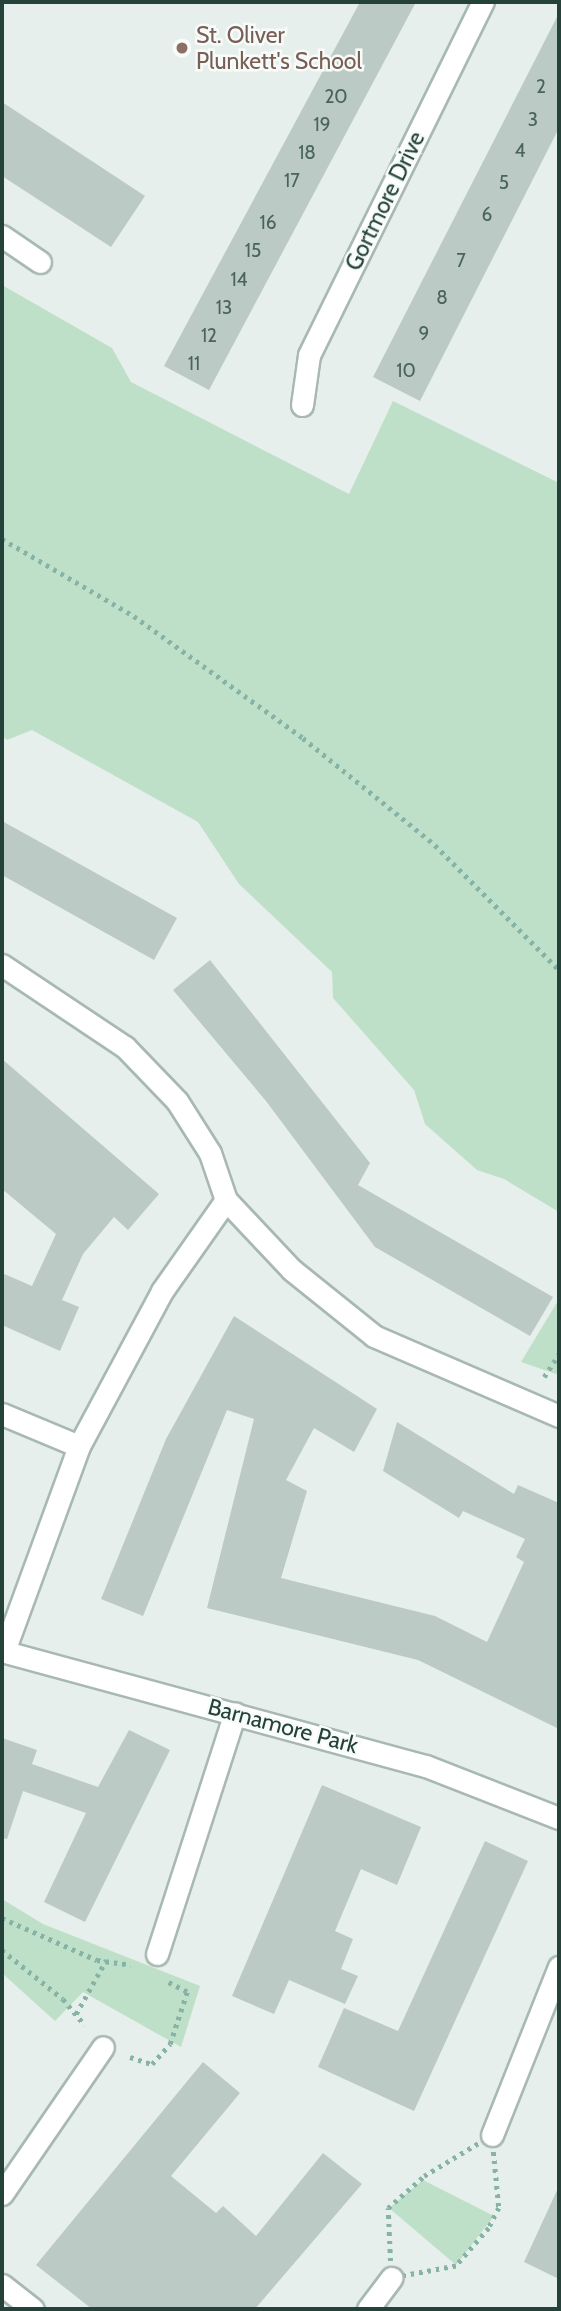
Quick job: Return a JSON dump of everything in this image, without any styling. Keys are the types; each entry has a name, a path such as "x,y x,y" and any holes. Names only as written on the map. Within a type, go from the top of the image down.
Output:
{"street":[{"name":"Gortmore Drive","path":"302,405 309,355 483,2"},
{"path":"2,236 40,262"},
{"path":"2,965 125,1047 177,1101 210,1153 226,1200 292,1270 374,1336 559,1416"},
{"path":"3,1651 79,1446 162,1291 226,1200"},
{"path":"2,1414 79,1446"},
{"name":"Barnamore Park","path":"3,1651 426,1766 559,1818"},
{"path":"157,1954 235,1713"},
{"path":"492,2134 559,1967"},
{"path":"2,2194 103,2047"},
{"path":"368,2309 391,2278"},
{"path":"2,2285 33,2309"}],"path":[{"path":"2,539 134,616 303,738 435,845 559,970"},
{"path":"2,1917 107,1960 142,1970"},
{"path":"2,1950 76,2014 103,2047 152,2064 170,2044 187,1992 153,1976"},
{"path":"76,2014 107,1960"},
{"path":"492,2134 499,2208 489,2228 456,2266 391,2278 388,2208 424,2176 492,2134"}],"green space":[{"path":"2,285 112,348 131,382 349,494 393,401 559,483 559,1212 504,1179 477,1170 425,1124 414,1090 333,998 332,972 239,884 198,822 32,730 7,740 2,736"},
{"path":"559,1299 559,1375 521,1362"},
{"path":"2,1899 43,1924 200,1986 181,2047 83,1992 55,2021 2,1973"},
{"path":"423,2180 494,2216 456,2265 389,2208"}],"building":[{"path":"360,2 416,2 209,390 164,366"},
{"path":"559,13 559,128 420,401 373,377"},
{"path":"2,102 145,196 111,247 2,176"},
{"path":"2,821 177,918 154,960 2,875"},
{"path":"210,960 370,1163 358,1185 553,1297 530,1336 375,1247 266,1101 173,990"},
{"path":"2,1059 159,1194 128,1230 114,1217 83,1254 62,1300 79,1307 60,1351 2,1325 2,1273 32,1286 56,1234 2,1189"},
{"path":"234,1316 377,1409 354,1452 314,1428 286,1480 307,1491 281,1578 435,1616 487,1642 524,1562 516,1557 525,1539 463,1511 459,1518 383,1471 397,1422 514,1494 518,1485 559,1503 559,1729 418,1660 207,1608 254,1419 227,1410 143,1616 101,1599 166,1439"},
{"path":"129,1730 170,1750 85,1922 44,1902 86,1813 23,1791 7,1839 2,1838 2,1738 37,1750 32,1764 98,1787"},
{"path":"322,1785 421,1827 397,1885 361,1869 335,1931 353,1939 341,1969 358,1976 345,2004 289,1980 274,2014 232,1996"},
{"path":"485,1841 528,1861 414,2111 318,2067 344,2008 398,2031"},
{"path":"203,2062 240,2093 171,2176 216,2213 223,2206 256,2236 323,2153 362,2184 255,2309 92,2309 36,2265"},
{"path":"559,2186 559,2279 524,2262"}],"place":[{"name":"St. Oliver Plunkett's School","path":"182,48"}]}
